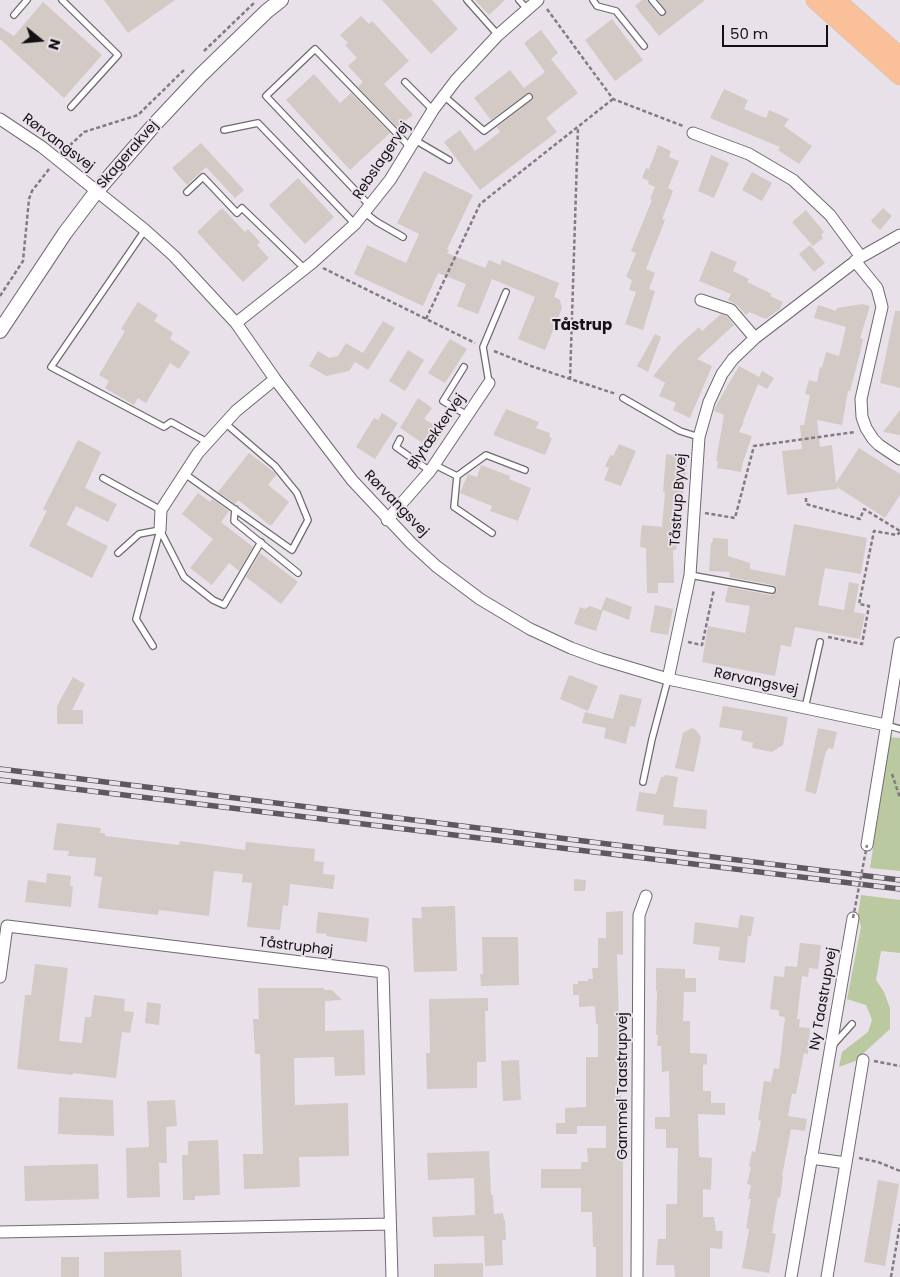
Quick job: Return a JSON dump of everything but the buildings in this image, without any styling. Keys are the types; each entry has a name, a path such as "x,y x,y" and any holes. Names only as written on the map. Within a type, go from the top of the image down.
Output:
{"main road":[{"path":"815,0 900,76"},
{"path":"836,0 900,56"}],"street":[{"name":"Skagerakvej","path":"0,331 65,233 96,192 200,76 280,0"},
{"name":"Rebslagervej","path":"236,324 308,266 355,224 368,210 413,144 433,110 470,63 498,35 523,4 542,4"},
{"name":"Rørvangsvej","path":"0,119 57,159 145,230 174,256 236,324 352,480 388,520 436,566 480,598 530,629 571,648 668,679 886,726"},
{"path":"693,133 750,154 793,180 830,215 877,288 882,307 861,399 862,417 866,428 879,445 900,459"},
{"name":"Tåstrup Byvej","path":"668,679 690,575 699,437 709,402 722,374 733,359 755,338 858,259 900,236"},
{"path":"702,300 731,310 755,338"},
{"path":"160,530 161,510 207,442 236,410 275,378"},
{"name":"Blytækkervej","path":"388,520 433,468 489,383"},
{"path":"866,844 900,643"},
{"name":"Gammel Taastrupvej","path":"637,1277 640,915 646,896"},
{"name":"Ny Taastrupvej","path":"791,1277 853,918"},
{"name":"Tåstruphøj","path":"0,977 7,926 383,972 392,1277"},
{"path":"827,1277 863,1060"},
{"path":"811,1158 847,1160"},
{"path":"0,1232 390,1224"}],"lane":[{"path":"14,15 27,0"},
{"path":"62,0 118,55 71,107"},
{"path":"467,0 498,35"},
{"path":"593,0 597,6 616,11 644,46"},
{"path":"652,0 662,12"},
{"path":"403,236 377,222 266,96 315,49 413,144 449,160"},
{"path":"405,82 433,110"},
{"path":"444,96 484,131 528,97"},
{"path":"224,130 258,123 355,224"},
{"path":"187,192 203,177 238,213 242,208 308,266"},
{"path":"145,230 52,367 164,427 171,422 207,442"},
{"path":"489,383 483,347 506,292"},
{"path":"464,367 443,401 467,415"},
{"path":"624,398 680,431 699,437"},
{"path":"185,474 292,550 308,520 297,493 275,466 224,423"},
{"path":"400,439 396,447 433,468 457,476"},
{"path":"492,533 454,507 457,476 486,455 526,470"},
{"path":"103,478 161,510"},
{"path":"234,509 234,521 298,573"},
{"path":"160,530 184,577 208,596 224,605 261,542"},
{"path":"118,553 139,534 160,530"},
{"path":"153,646 136,619 160,530"},
{"path":"690,575 772,590"},
{"path":"805,708 820,642"},
{"path":"643,782 668,679"},
{"path":"886,726 900,729"},
{"path":"830,1047 852,1024"}],"path":[{"path":"198,56 257,0"},
{"path":"542,4 613,99 686,128 693,133"},
{"path":"0,296 23,261 30,195 57,159 84,132 138,115 185,70"},
{"path":"426,319 480,204 613,99"},
{"path":"570,380 578,126"},
{"path":"308,266 483,347 531,366 624,398"},
{"path":"694,511 735,518 754,446 858,432 866,428"},
{"path":"806,498 806,504 860,519 864,509 900,531 897,535 874,531 859,604 869,606 862,644 821,636 820,642"},
{"path":"677,639 702,645 716,580"},
{"path":"853,918 866,844"},
{"path":"863,1060 900,1066"},
{"path":"847,1160 878,1162 900,1171"},
{"path":"891,1277 900,1224"}],"green space":[{"path":"890,737 900,738 900,871 870,868"},
{"path":"861,895 900,900 900,953 881,951 876,980 884,992 890,1008 890,1029 855,1061 839,1067 842,1052 868,1032 872,1020 866,1005 847,999 861,927 858,914"}],"railway":[{"path":"0,769 900,880"},
{"path":"0,780 900,889"}],"district":[{"name":"Tåstrup","path":"582,326"}]}
